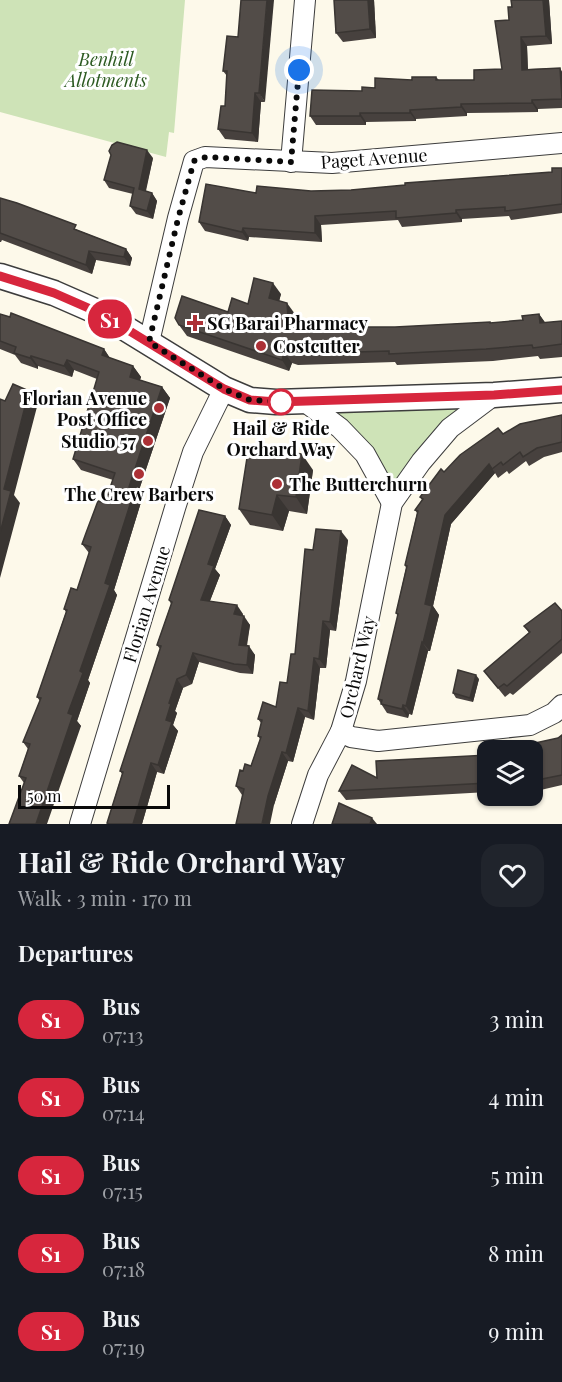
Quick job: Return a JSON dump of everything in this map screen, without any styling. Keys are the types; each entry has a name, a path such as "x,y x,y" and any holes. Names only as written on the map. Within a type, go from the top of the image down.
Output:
{"street":[{"path":"291,162 305,0"},
{"name":"Paget Avenue","path":"149,342 194,161 206,157 332,163 562,142"},
{"path":"0,276 54,293 102,314 224,389 250,400 276,402 494,395 562,390"},
{"name":"Florian Avenue","path":"80,824 175,507 194,452 224,389"},
{"name":"Orchard Way","path":"302,824 318,775 341,731 357,681 392,503 421,462 450,428 494,395"},
{"path":"304,401 340,428 365,454 392,503"},
{"path":"341,731 351,737 378,741 530,725 554,713 562,705"}],"green space":[{"name":"Benhill Allotments","path":"0,0 185,0 174,133 169,132 166,157 0,112"},
{"path":"484,399 393,495 315,404"}],"building":[{"path":"241,0 267,0 259,93 255,93 252,133 218,129 221,106 225,106 227,71 223,71 227,36 238,37"},
{"path":"334,0 368,0 370,29 336,33"},
{"path":"511,0 543,0 546,36 521,37 522,70 560,68 562,99 532,100 532,103 461,104 461,107 410,110 410,113 310,116 312,90 362,91 362,87 375,88 375,78 412,80 412,77 436,77 436,80 474,80 474,70 502,69 495,21 509,20 508,7 512,7"},
{"path":"117,142 147,150 139,189 152,193 147,211 130,206 134,188 104,180 111,155 109,151"},
{"path":"552,168 562,168 562,204 505,211 505,207 456,210 456,213 396,218 396,211 315,216 315,233 243,228 242,232 199,222 206,184 256,193 257,186 311,191 351,190 405,185 405,183 552,172"},
{"path":"0,198 76,225 74,229 126,249 124,257 89,251 86,265 0,233"},
{"path":"254,278 273,283 269,298 287,303 289,331 342,330 342,327 490,323 523,320 522,316 539,314 540,323 562,321 562,344 533,348 532,345 389,354 389,351 290,354 284,352 282,360 179,325 175,318 182,296 228,312 232,298 248,304"},
{"path":"11,313 104,349 102,355 133,366 130,377 162,387 129,487 135,489 105,583 110,585 68,713 73,715 36,824 9,824 26,778 19,776 30,744 23,742 41,698 37,697 67,610 64,609 71,588 77,590 91,547 82,544 98,501 105,503 115,473 73,459 99,372 67,360 64,366 14,353 16,347 0,341 0,314 10,317"},
{"path":"13,384 29,391 4,489 11,491 0,533 0,399 5,401"},
{"path":"562,415 562,442 537,448 523,457 520,452 503,465 501,462 492,469 489,464 445,515 425,604 432,606 406,706 403,705 402,709 381,704 382,700 378,699 398,614 396,613 407,566 405,565 418,511 415,510 423,499 420,497 441,469 444,472 460,455 498,428 503,434 520,424"},
{"path":"249,445 302,454 296,497 277,495 272,515 239,509"},
{"path":"199,510 225,516 208,564 214,566 201,600 237,605 234,614 244,616 239,645 249,646 247,665 234,664 193,653 186,675 177,679 166,720 172,722 158,765 151,763 133,824 109,824 107,823 123,772 120,771 161,646 157,645 172,602 169,600"},
{"path":"316,529 341,531 330,622 323,621 319,659 314,658 308,711 298,708 286,753 282,752 268,796 262,824 236,824 244,789 236,786 240,770 243,771 245,764 251,766 261,737 258,736 262,720 258,719 263,702 276,707 280,682 287,683 291,654 295,654 305,549 313,550"},
{"path":"555,603 562,611 562,639 507,686 504,684 498,688 484,671 530,632 524,626"},
{"path":"458,670 476,675 470,698 453,693"},
{"path":"562,735 562,775 543,779 543,741"},
{"path":"477,756 477,784 339,791 352,765 377,778 376,761"},
{"path":"339,803 372,818 370,824 332,824"}],"bus line":[{"name":"S1","path":"0,276 54,293 102,314 224,389 250,400 276,402 494,395 562,390"}],"place":[{"name":"SG Barai Pharmacy","path":"195,323"},
{"name":"Costcutter","path":"261,346"},
{"name":"Hail & Ride Orchard Way","path":"281,402"},
{"name":"Florian Avenue Post Office","path":"159,408"},
{"name":"Studio 57","path":"148,441"},
{"name":"The Crew Barbers","path":"139,474"},
{"name":"The Butterchurn","path":"277,484"}],"route":[{"path":"281,402 250,400 224,389 149,342 194,161 206,157 291,162 299,70"}]}
